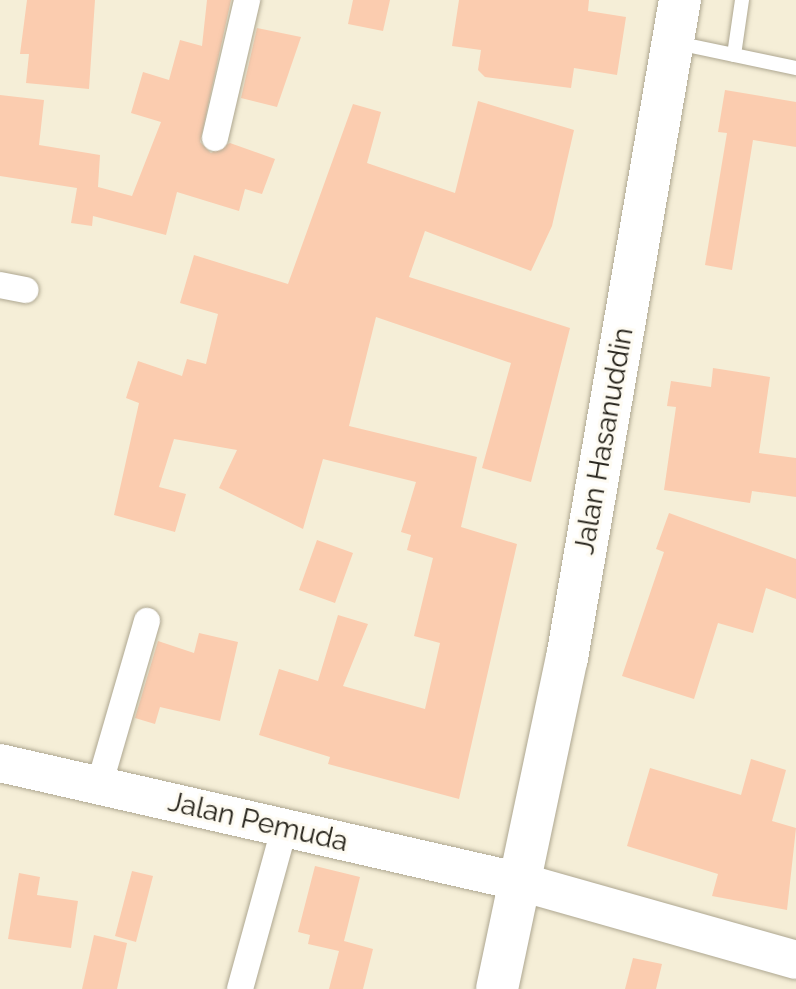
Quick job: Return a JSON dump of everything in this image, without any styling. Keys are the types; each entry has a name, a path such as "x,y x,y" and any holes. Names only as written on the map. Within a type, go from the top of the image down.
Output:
{"main road":[{"name":"Jalan Hasanuddin","path":"497,989 517,881 567,658 680,0"},
{"name":"Jalan Pemuda","path":"0,763 517,881 796,960"}],"street":[{"path":"215,138 247,0"},
{"path":"0,285 26,290"},
{"path":"99,786 147,621"},
{"path":"240,989 284,829"}],"lane":[{"path":"734,55 742,0"},
{"path":"673,42 796,68"}],"building":[{"path":"27,0 95,0 89,89 26,83 29,54 20,54"},
{"path":"207,0 231,0 200,142 211,153 230,143 275,159 262,194 245,189 239,211 177,192 166,235 93,216 92,226 71,223 77,188 0,176 0,95 44,100 39,145 100,155 98,187 132,196 161,122 131,113 143,72 169,80 180,40 202,46"},
{"path":"353,0 390,0 383,31 348,24"},
{"path":"459,0 589,0 588,11 626,17 617,75 574,68 571,88 485,77 478,70 481,50 452,46"},
{"path":"257,28 301,37 277,107 241,98"},
{"path":"725,90 796,102 796,147 753,140 732,270 705,265 727,133 718,132"},
{"path":"478,101 574,130 552,226 531,271 425,231 409,277 570,328 531,482 482,468 511,363 376,317 349,426 477,457 461,527 517,544 459,799 328,764 330,757 259,735 279,669 318,681 338,615 368,624 343,686 425,709 440,643 414,636 433,558 407,550 411,535 401,532 416,482 323,459 303,529 219,488 237,450 174,439 159,487 186,494 175,532 114,515 139,403 126,398 138,361 182,376 187,359 206,364 218,314 180,303 194,255 288,284 353,104 381,112 367,163 455,193"},
{"path":"713,368 770,377 759,453 796,458 796,497 752,491 750,503 664,490 676,407 667,406 671,381 711,387"},
{"path":"669,513 796,559 796,599 766,588 753,633 718,623 694,699 622,676 664,552 656,549"},
{"path":"317,540 353,553 335,603 299,590"},
{"path":"199,633 238,642 220,721 160,707 155,724 135,718 158,641 194,653"},
{"path":"751,759 786,770 772,821 796,828 787,910 712,896 718,874 627,846 650,768 741,795"},
{"path":"315,866 360,877 344,941 373,949 363,989 329,989 339,951 308,944 310,935 298,932"},
{"path":"132,871 153,876 136,942 115,936"},
{"path":"19,873 40,877 37,895 78,901 71,948 8,939"},
{"path":"94,935 127,943 117,989 82,989"},
{"path":"633,958 662,964 656,989 625,989"}]}
